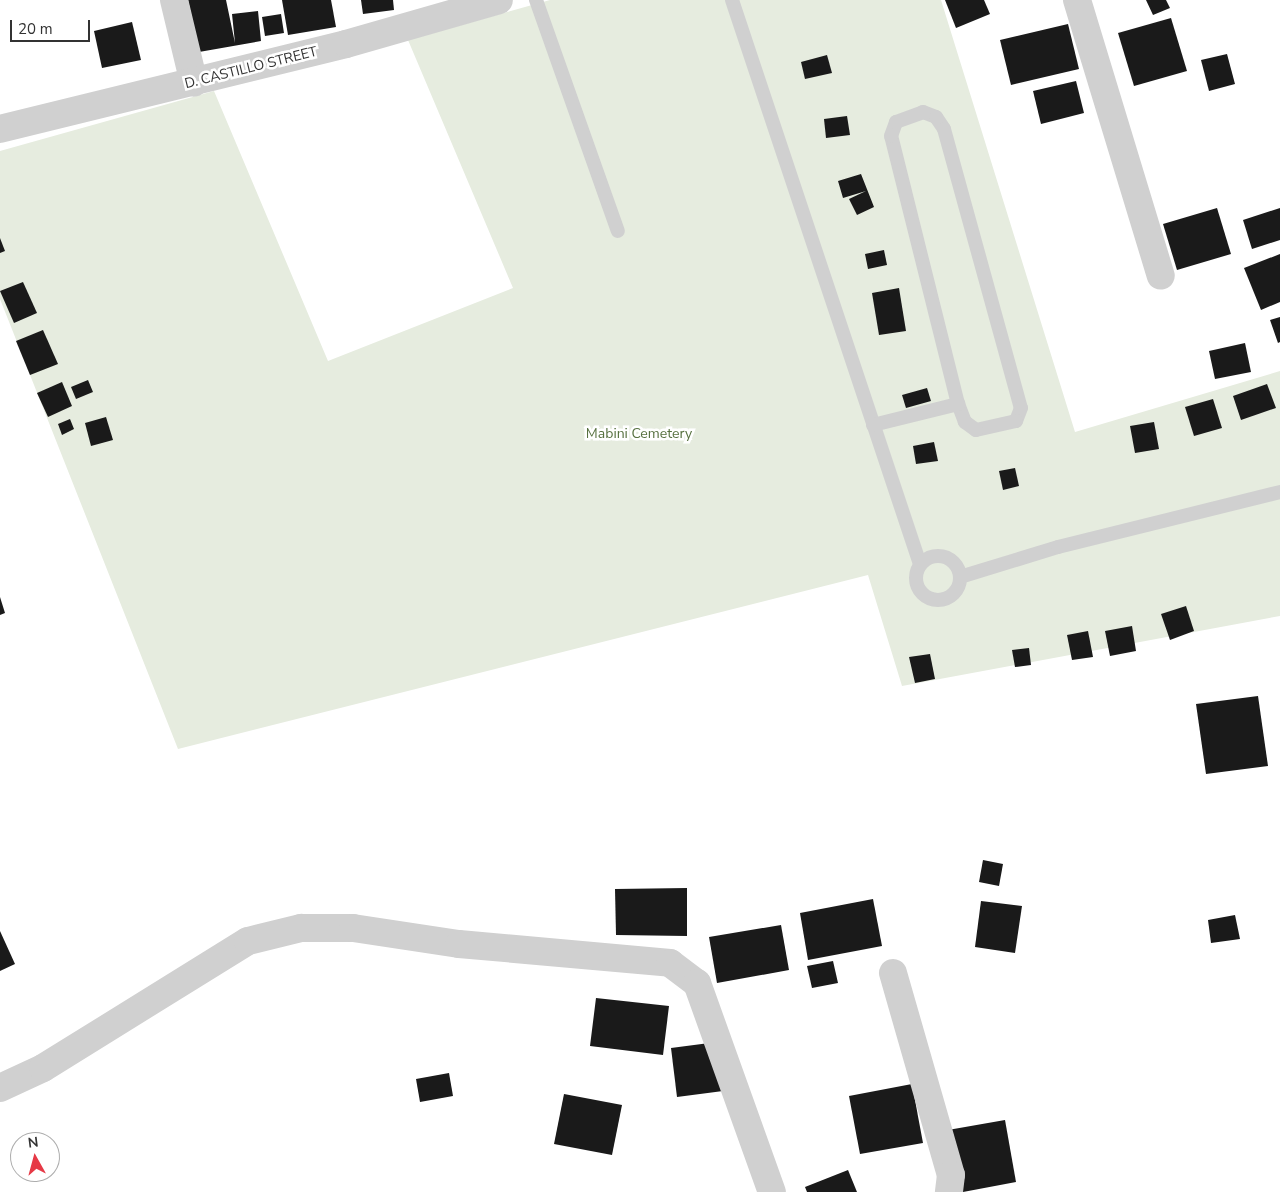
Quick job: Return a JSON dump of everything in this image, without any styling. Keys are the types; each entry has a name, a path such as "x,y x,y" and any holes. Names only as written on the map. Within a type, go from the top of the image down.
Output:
{"street":[{"path":"174,0 194,83"},
{"name":"D. CASTILLO STREET","path":"0,129 194,83 500,0"},
{"path":"1077,0 1161,276"},
{"path":"0,1088 43,1068 248,941 301,928 353,928 459,944 670,963 697,983 772,1192"},
{"path":"893,974 951,1175 949,1192"}],"lane":[{"path":"536,0 618,231"},
{"path":"732,0 920,564 916,584 920,592 932,600 948,599 954,594 960,577 954,563 940,556 926,559 920,564"},
{"path":"923,112 936,117 944,129 1021,408 1016,421 976,430 965,422 958,404 891,136 896,122 923,112"},
{"path":"873,425 958,404"},
{"path":"960,577 1058,547 1280,492"}],"green space":[{"name":"Mabini Cemetery","path":"550,0 941,0 1075,432 1280,371 1280,616 902,686 868,575 178,749 0,299 0,151 214,91 328,361 513,288 408,40"}],"building":[{"path":"188,0 226,0 235,43 232,14 258,11 261,41 199,52"},
{"path":"282,0 331,0 336,27 288,35"},
{"path":"361,0 393,0 394,10 363,14"},
{"path":"945,0 984,0 990,14 956,28"},
{"path":"1146,0 1166,0 1170,8 1153,15"},
{"path":"281,14 284,33 265,36 262,17"},
{"path":"1171,18 1187,71 1134,86 1118,33"},
{"path":"132,22 141,60 102,68 94,31"},
{"path":"1068,24 1079,69 1011,85 1000,40"},
{"path":"1227,54 1235,84 1209,91 1201,60"},
{"path":"827,55 832,73 805,79 801,62"},
{"path":"1076,81 1084,113 1041,124 1033,91"},
{"path":"847,116 850,135 826,138 824,119"},
{"path":"861,174 874,207 857,215 849,199 866,191 843,198 838,181"},
{"path":"1217,208 1231,254 1177,270 1163,224"},
{"path":"1280,208 1280,240 1252,249 1243,220"},
{"path":"0,238 5,251 0,253"},
{"path":"884,250 887,265 868,269 865,254"},
{"path":"1280,254 1280,302 1261,310 1244,268"},
{"path":"23,282 37,313 14,323 0,291"},
{"path":"899,288 906,331 879,335 872,293"},
{"path":"1280,317 1280,342 1278,343 1270,320"},
{"path":"43,330 58,364 30,375 16,341"},
{"path":"1245,343 1251,372 1215,379 1209,351"},
{"path":"88,380 93,392 76,399 71,387"},
{"path":"62,382 72,406 48,417 37,393"},
{"path":"1267,384 1276,408 1241,420 1233,396"},
{"path":"927,388 931,401 906,408 902,395"},
{"path":"1213,399 1222,428 1194,436 1185,407"},
{"path":"106,417 113,440 91,446 85,423"},
{"path":"70,419 74,429 62,435 58,424"},
{"path":"1154,422 1159,449 1135,453 1130,426"},
{"path":"934,442 938,461 916,464 913,446"},
{"path":"1015,468 1019,486 1003,490 999,471"},
{"path":"0,597 5,613 0,615"},
{"path":"1186,606 1194,631 1170,640 1161,614"},
{"path":"1132,626 1136,651 1110,656 1105,631"},
{"path":"1088,631 1093,657 1072,660 1067,635"},
{"path":"1029,648 1031,665 1015,667 1012,650"},
{"path":"930,654 935,679 915,683 909,657"},
{"path":"1258,696 1268,766 1206,774 1196,704"},
{"path":"983,860 1003,864 999,886 979,882"},
{"path":"687,888 687,936 616,935 615,889"},
{"path":"873,899 882,946 808,960 800,913"},
{"path":"981,901 1022,906 1015,953 975,947"},
{"path":"1235,915 1240,939 1211,943 1208,920"},
{"path":"781,925 789,970 717,983 709,937"},
{"path":"0,931 15,964 0,971"},
{"path":"833,961 838,983 812,988 807,966"},
{"path":"596,998 669,1006 663,1055 590,1046"},
{"path":"717,1042 723,1091 677,1097 671,1048"},
{"path":"449,1073 453,1096 420,1102 416,1079"},
{"path":"912,1084 923,1143 860,1154 849,1096"},
{"path":"564,1094 622,1105 612,1155 554,1144"},
{"path":"1005,1120 1016,1182 963,1192 948,1130"},
{"path":"848,1170 857,1192 807,1192 805,1187"}]}
